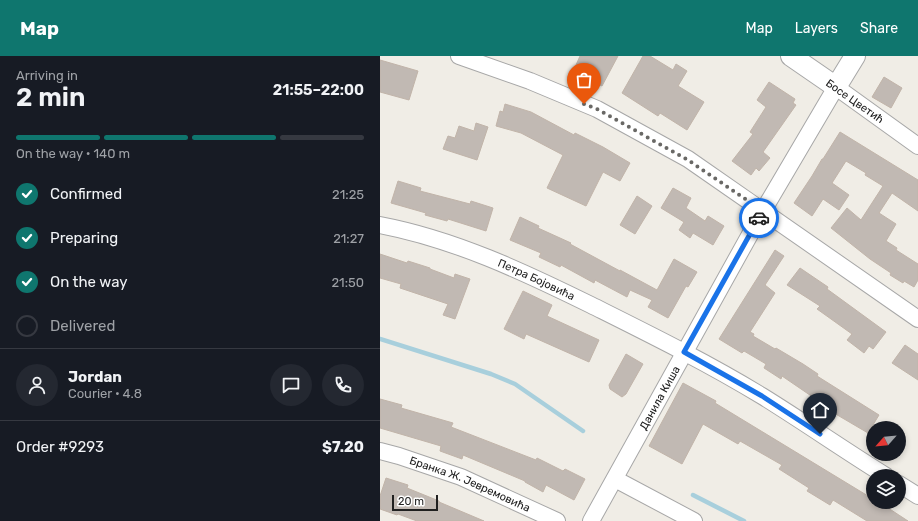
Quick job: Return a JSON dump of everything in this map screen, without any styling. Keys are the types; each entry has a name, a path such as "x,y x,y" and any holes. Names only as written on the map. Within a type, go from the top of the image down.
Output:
{"street":[{"path":"459,56 530,81 597,109 688,160 918,319"},
{"name":"Босе Цветић","path":"791,56 918,146"},
{"path":"836,87 855,56"},
{"name":"Данила Киша","path":"591,521 763,211 836,87"},
{"name":"Петра Бојовића","path":"380,225 428,236 550,285 684,352 762,396 875,469"},
{"name":"Бранка Ж. Јевремовића","path":"380,451 461,477 558,521"},
{"path":"615,479 694,521"},
{"path":"906,488 918,496"}],"building":[{"path":"580,56 618,56 602,86 592,81 590,85 576,78 577,77 572,74"},
{"path":"643,56 650,56 673,70 676,64 687,71 678,86 704,102 687,130 660,113 658,116 622,93"},
{"path":"380,60 418,71 409,100 380,92"},
{"path":"884,77 902,88 891,108 872,97"},
{"path":"769,82 795,99 793,103 796,105 763,152 770,158 759,171 756,168 751,175 732,161 753,134 750,132 766,107 757,100"},
{"path":"505,104 531,112 574,135 575,133 603,147 630,163 620,181 603,172 586,206 547,188 563,155 521,133 496,126 500,111 503,112"},
{"path":"476,123 488,127 477,160 443,149 448,136 455,138 459,126 474,131"},
{"path":"840,132 918,180 918,211 892,193 879,213 896,224 886,241 897,248 896,250 918,264 918,280 914,287 904,281 903,283 890,275 891,273 870,259 831,228 847,208 861,220 883,186 865,175 866,173 846,161 832,183 849,195 839,210 823,199 812,216 794,203"},
{"path":"398,181 421,188 420,191 470,204 471,201 493,208 486,231 448,219 447,221 425,215 426,213 391,203"},
{"path":"673,188 691,198 686,208 705,221 708,216 724,226 713,245 693,233 690,238 679,230 684,222 661,208"},
{"path":"637,196 652,206 635,234 620,225"},
{"path":"520,217 539,226 538,228 571,243 570,244 657,290 674,259 697,272 688,287 686,286 668,318 648,307 652,300 630,290 627,297 595,280 594,283 561,265 560,267 539,257 541,253 510,240"},
{"path":"775,250 784,256 765,285 775,293 750,332 754,334 753,336 803,364 818,374 817,376 879,415 875,421 866,421 866,432 822,406 823,404 782,376 781,379 764,368 766,364 744,351 742,353 719,339"},
{"path":"380,254 407,263 408,261 430,268 454,278 455,274 470,279 455,319 443,315 448,304 400,288 401,284 380,278"},
{"path":"800,268 828,287 827,289 886,332 873,349 869,346 864,353 847,340 852,334 817,309 820,306 787,285"},
{"path":"523,291 552,305 547,316 599,340 589,362 526,334 524,339 504,329"},
{"path":"905,345 918,354 918,380 892,363"},
{"path":"626,354 643,364 626,394 622,397 610,389 609,385"},
{"path":"683,383 716,401 715,403 866,495 866,509 890,509 908,521 867,521 833,500 830,505 807,491 809,488 779,469 782,465 740,441 738,444 703,424 682,464 649,446"},
{"path":"380,399 402,405 401,408 453,423 451,427 536,460 537,458 563,471 565,469 585,479 574,500 546,485 543,492 525,481 463,455 462,459 440,451 441,446 380,428"},
{"path":"386,478 408,485 407,488 484,521 417,521 380,509 380,496"}],"waterway":[{"path":"380,339 491,374 515,384 583,431"},
{"path":"693,495 744,521"}],"way so far":[{"path":"584,104 597,109 688,160 763,211 759,218"}],"route":[{"path":"759,218 684,352 762,396 820,434"}]}
